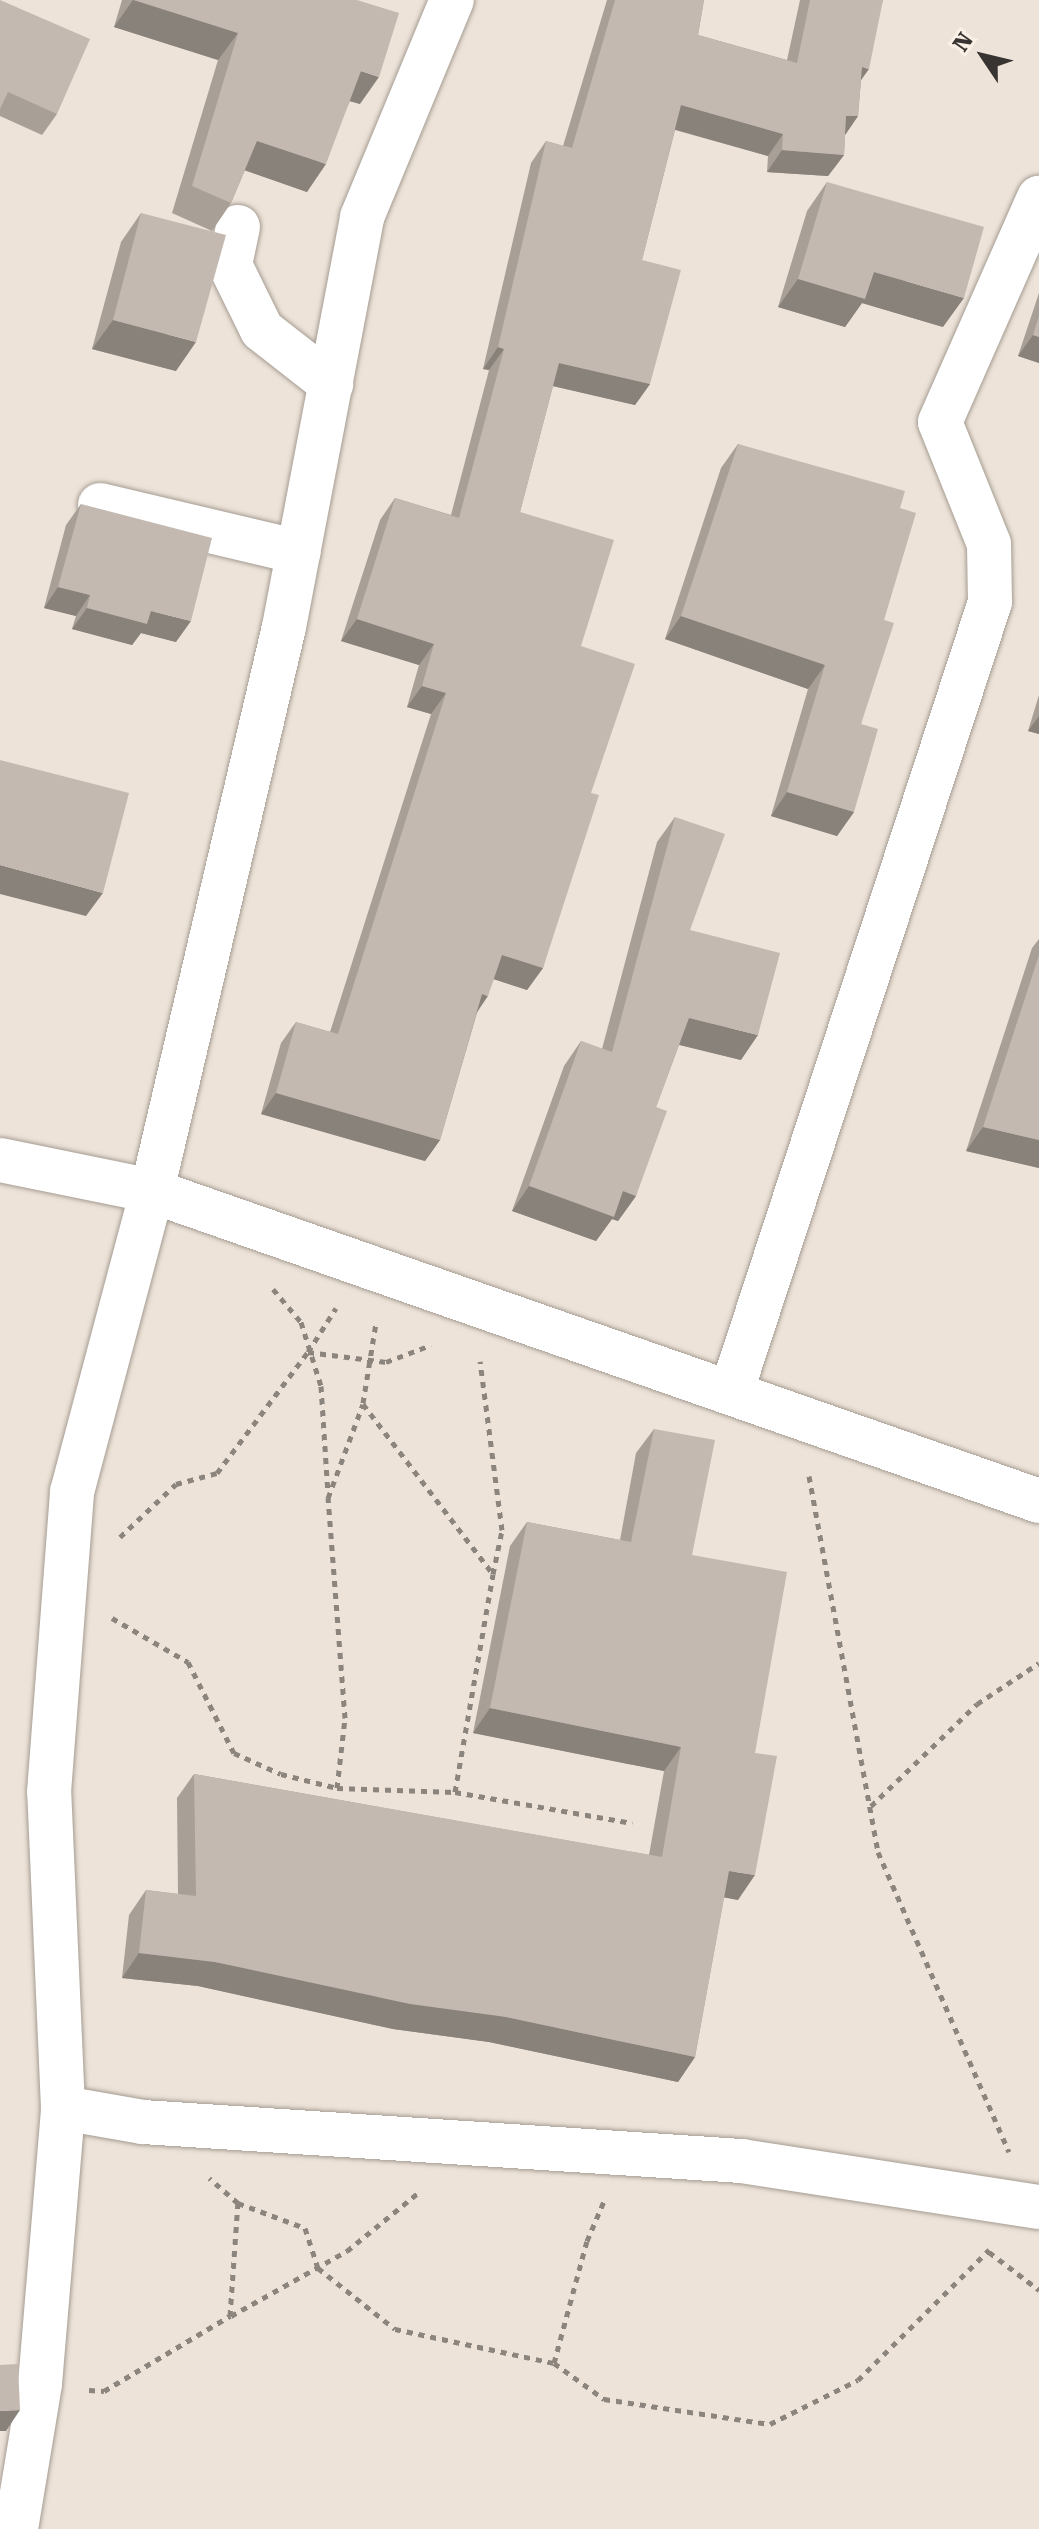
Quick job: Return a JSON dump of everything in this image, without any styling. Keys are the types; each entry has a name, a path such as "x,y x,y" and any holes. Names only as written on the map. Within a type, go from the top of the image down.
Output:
{"street":[{"path":"16,2529 40,2384 63,2108 49,1792 72,1492 152,1191 299,552 362,217 452,0"},
{"path":"731,1393 990,602 989,544 940,422 1039,198"},
{"path":"238,227 230,265 262,330 331,384"},
{"path":"100,505 299,552"},
{"path":"0,1160 152,1191 386,1271 479,1318 731,1393 799,1420 1039,1501"},
{"path":"63,2108 143,2122 742,2161 1035,2205"}],"path":[{"path":"242,1222 257,1269 301,1322 321,1386 345,1718 337,1788"},
{"path":"328,1498 363,1404 368,1359 386,1271"},
{"path":"308,1352 386,1362 479,1318 502,1530 455,1792"},
{"path":"308,1352 217,1473 176,1484 64,1601 121,1619 188,1662 234,1753 281,1774 337,1788 455,1792 632,1823"},
{"path":"363,1404 493,1574"},
{"path":"202,2172 238,2203 305,2228 318,2268 395,2329 554,2363 604,2399 770,2424 858,2380 1035,2205 878,1852 799,1420"},
{"path":"870,1807 977,1704 1039,1663"},
{"path":"40,2384 104,2391 347,2251 479,2143"},
{"path":"554,2363 587,2241 625,2153"},
{"path":"230,2316 238,2203"},
{"path":"988,2251 1039,2290"}],"building":[{"path":"0,0 90,39 57,114 8,92 0,109"},
{"path":"134,0 357,0 399,13 379,77 361,71 326,164 257,141 231,203 192,186 238,33"},
{"path":"615,0 704,0 698,35 797,63 810,0 883,0 869,69 862,67 858,116 846,116 844,155 782,150 783,134 681,105 642,260 681,270 650,384 559,363 520,512 614,540 581,646 635,664 591,793 599,795 543,968 502,955 488,996 482,994 440,1140 276,1093 296,1022 338,1034 446,693 422,686 434,644 357,619 395,498 459,518 504,349 498,347 546,141 572,148"},
{"path":"827,182 984,227 964,298 874,272 865,299 798,279"},
{"path":"141,213 226,235 196,342 113,320"},
{"path":"1039,316 1039,337 1033,335"},
{"path":"738,444 905,491 900,508 916,513 884,620 894,623 861,724 878,729 854,812 787,792 825,665 681,616"},
{"path":"81,504 212,538 191,621 151,611 147,624 87,608 90,595 58,587"},
{"path":"0,760 129,793 103,893 0,865"},
{"path":"675,817 725,834 690,930 780,953 758,1035 689,1018 656,1107 667,1111 636,1196 623,1191 614,1217 529,1186 581,1041 612,1052"},
{"path":"1039,955 1039,1140 983,1127"},
{"path":"654,1429 715,1440 692,1555 787,1572 755,1753 777,1756 755,1875 729,1871 695,2057 506,2017 410,2004 215,1962 139,1953 146,1890 196,1896 194,1774 662,1857 681,1747 490,1708 527,1522 631,1542"},
{"path":"18,2364 20,2410 0,2411 0,2365"}]}
